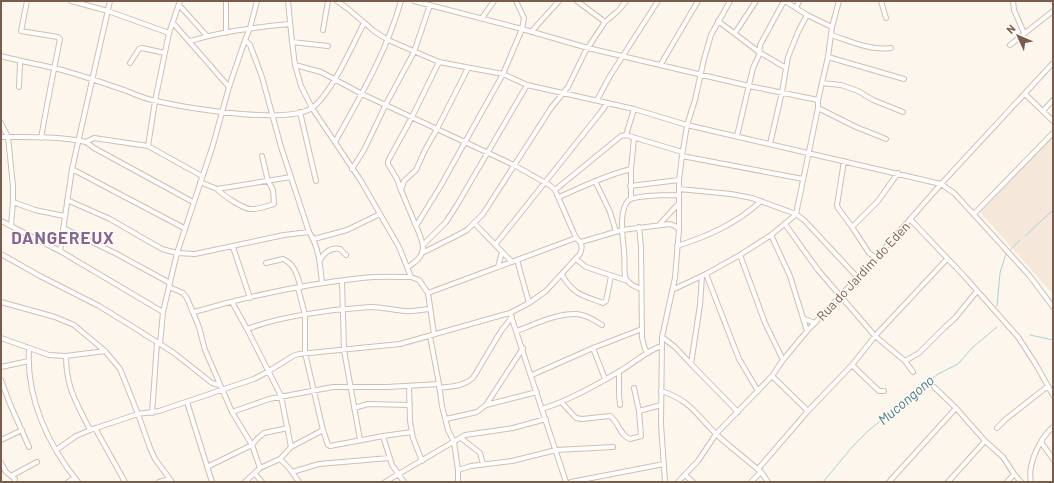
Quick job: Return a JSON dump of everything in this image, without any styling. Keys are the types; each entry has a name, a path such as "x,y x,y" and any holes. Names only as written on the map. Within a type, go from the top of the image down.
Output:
{"street":[{"path":"28,1 21,31 60,38 41,138"},
{"path":"71,1 108,11 169,33"},
{"path":"60,251 72,169 110,1"},
{"path":"226,1 226,33"},
{"path":"152,413 158,343 163,312 177,253 184,228 213,145 221,113 250,28 257,1"},
{"path":"288,1 292,42 301,86 312,108 361,181 399,247 411,277"},
{"path":"323,30 328,1"},
{"path":"337,1 374,31 388,40 439,62 503,74 527,85 634,109 687,125 808,154 898,173 941,184 954,193 974,214 1029,275 1053,307"},
{"path":"335,142 362,94 388,40 401,1"},
{"path":"414,1 482,18 588,48 624,55 749,86 818,100"},
{"path":"482,18 494,1"},
{"path":"416,226 440,187 503,74 522,29 524,18 516,1"},
{"path":"531,32 559,1"},
{"path":"577,1 605,22"},
{"path":"422,253 454,237 474,223 483,214 557,99 568,87 582,57 605,22 626,1"},
{"path":"597,100 610,76 658,1"},
{"path":"661,64 698,1"},
{"path":"665,482 661,405 662,338 675,278 679,229 679,180 682,154 687,125 711,36 730,1"},
{"path":"735,33 756,1"},
{"path":"737,136 760,45 785,1 807,15 832,27"},
{"path":"796,8 799,1"},
{"path":"672,290 706,274 740,255 771,235 796,214 818,108 818,100 828,57 832,27 839,1"},
{"path":"881,1 886,18"},
{"path":"1013,1 1014,10 1024,33"},
{"path":"179,3 207,36"},
{"path":"148,146 155,101 169,33 179,3"},
{"path":"352,168 362,155 386,104 414,52 430,6"},
{"path":"1010,45 1053,11"},
{"path":"770,144 782,92 788,57 807,15"},
{"path":"718,21 759,52 786,68"},
{"path":"173,23 229,88"},
{"path":"1,56 20,62 54,68 92,79 155,101 221,113 272,116 300,112 312,108 324,95 334,79 364,23"},
{"path":"190,42 207,36 250,28 290,24"},
{"path":"831,35 875,49 883,50 891,48"},
{"path":"245,40 250,45 262,77 272,116 308,232 314,239 320,260 322,283"},
{"path":"292,42 328,46"},
{"path":"130,63 138,49 142,48 165,53"},
{"path":"828,57 904,79"},
{"path":"19,88 20,62"},
{"path":"408,267 420,258 423,245 397,179 388,162 439,62"},
{"name":"Rua do Jardim do Eden","path":"678,482 698,461 716,434 772,376 783,360 815,323 858,278 941,184 1053,63"},
{"path":"56,450 76,436 95,428 138,414 152,413 187,402 221,387 254,379 292,356 305,353 400,344 511,315 546,291 576,259 581,251 581,242 576,238 559,197 555,190 545,183 514,165 464,143 412,116 362,94 322,72 296,65"},
{"path":"401,190 404,181 416,170 468,68"},
{"path":"822,83 840,85 858,91 873,100 903,112"},
{"path":"423,245 446,222 527,85"},
{"path":"1025,94 1053,121"},
{"path":"1042,111 1053,100"},
{"path":"495,245 607,103"},
{"path":"818,108 856,127 886,139"},
{"path":"626,135 634,109"},
{"path":"300,112 316,181"},
{"path":"1,123 8,137 13,202 11,226"},
{"path":"974,214 1053,133"},
{"path":"555,190 621,136 626,135 682,154 803,179"},
{"path":"1,137 79,140 86,142 94,148 193,202"},
{"path":"86,142 94,138 148,146 202,176"},
{"path":"634,138 630,186 631,199 624,208 622,230 625,254 625,277 632,285 641,289"},
{"path":"200,182 217,190 248,209 255,209 274,204 273,190 268,181 262,156"},
{"path":"844,161 837,204 838,208 866,250 876,258"},
{"path":"72,169 184,228"},
{"path":"559,197 619,171 631,169"},
{"path":"852,227 878,201 898,173"},
{"path":"217,190 291,177"},
{"path":"630,186 679,180"},
{"path":"595,181 610,212 616,232"},
{"path":"679,189 731,194 752,198 796,214 805,221 858,278"},
{"path":"631,199 650,196 679,195"},
{"path":"67,200 110,219 162,249 177,253 195,254 284,235 308,232"},
{"path":"13,202 35,210 64,216"},
{"path":"677,246 728,226 748,213 761,202"},
{"path":"658,225 679,203"},
{"path":"314,239 347,230 380,214"},
{"path":"910,219 1018,337 1036,363 1053,395"},
{"path":"1,221 60,251 163,312"},
{"path":"474,223 512,262"},
{"path":"581,242 622,230 639,227 670,224 679,229"},
{"path":"785,224 818,270 875,336 905,361 913,372"},
{"path":"639,227 641,246 642,338 643,345 648,353"},
{"path":"63,228 115,253 186,295 200,327 205,350 232,412 252,445 260,468"},
{"path":"771,235 790,276 808,331"},
{"path":"428,293 576,238"},
{"path":"233,247 250,298"},
{"path":"317,251 326,252 337,248 346,255"},
{"path":"320,260 326,252"},
{"path":"498,267 502,252"},
{"path":"1,254 99,306 178,356 212,383 221,387"},
{"path":"740,255 765,324 783,360"},
{"path":"266,263 282,259 294,268 300,288 305,315 305,353 323,430 329,446 412,432"},
{"path":"576,259 586,267 628,281"},
{"path":"751,482 759,470 808,411 852,365 875,336 947,259"},
{"path":"517,260 529,303"},
{"path":"706,274 740,359 758,391"},
{"path":"562,275 568,285 575,292 603,303 606,301 611,276"},
{"path":"691,364 700,305 702,276"},
{"path":"194,312 226,302 322,283 363,278 411,277 419,280 428,293 442,406 448,430 454,442 458,482"},
{"path":"342,281 344,350 360,440"},
{"path":"905,361 919,353 955,318 977,291"},
{"path":"1,302 55,317 74,325 105,351 120,369 150,448 171,481 159,482"},
{"path":"232,302 281,396 291,447"},
{"path":"247,330 267,322 343,310 372,307 406,311 429,309"},
{"path":"517,331 553,318 576,314 587,317 602,325"},
{"path":"511,315 566,482"},
{"path":"232,412 255,403 281,396 314,390 350,386 439,386 465,384 473,378 511,315"},
{"path":"804,319 815,323"},
{"path":"532,375 593,348 642,329"},
{"path":"1,338 49,355 66,356 105,351"},
{"path":"662,338 675,347 738,412"},
{"path":"542,409 562,403 619,372 648,353 662,346"},
{"path":"446,419 477,412 486,405 523,348"},
{"path":"593,348 606,379"},
{"path":"29,349 28,361 32,390 37,410 48,437 77,480 68,482"},
{"path":"66,356 69,386 90,430"},
{"path":"1,367 28,361"},
{"path":"852,365 879,391 884,391"},
{"path":"619,372 618,394 620,405"},
{"path":"772,376 808,411"},
{"path":"1,380 29,446"},
{"path":"409,386 409,416 412,432 422,461"},
{"path":"997,428 1006,419 1048,386"},
{"path":"934,387 956,408 985,441 1003,457 1021,482"},
{"path":"562,403 576,418 582,419 610,416 613,418 623,435 630,439 641,436 639,411 634,388"},
{"path":"661,391 680,399 690,406 716,434 759,470 768,482"},
{"path":"486,405 537,392"},
{"path":"187,402 212,482"},
{"path":"354,408 368,404 410,404"},
{"path":"639,411 661,405"},
{"path":"889,482 956,408"},
{"path":"385,482 461,438 471,434 523,426 546,419"},
{"path":"1031,482 1032,462 1041,442 1053,427"},
{"path":"95,428 125,482"},
{"path":"207,466 252,445 264,434 288,428"},
{"path":"1,440 22,430"},
{"path":"245,482 260,468 280,459 291,447 323,430"},
{"path":"383,436 389,458 404,482"},
{"path":"461,438 480,453 483,464"},
{"path":"948,482 985,441"},
{"path":"1041,442 1053,459"},
{"path":"458,470 483,464 512,461 556,450 613,447"},
{"path":"292,472 319,464 389,458"},
{"path":"280,459 299,482"},
{"path":"11,476 37,462"},
{"path":"1,463 5,470 15,479 14,482"},
{"path":"572,482 664,464"},
{"path":"255,474 262,482"},
{"path":"1008,482 1014,474"},
{"path":"685,475 693,482"}],"shaded area":[{"path":"1053,134 1053,294 979,211"}],"waterway":[{"name":"Mucongono","path":"1025,236 1053,210"},
{"name":"Mucongono","path":"1011,249 1020,240"},
{"name":"Mucongono","path":"997,306 1000,273 1006,254"},
{"name":"Mucongono","path":"823,482 853,446 869,430 897,408 904,399 938,374 958,364 972,348 997,327"},
{"path":"1030,335 1053,340"}],"district":[{"name":"DANGEREUX","path":"63,238"}]}
